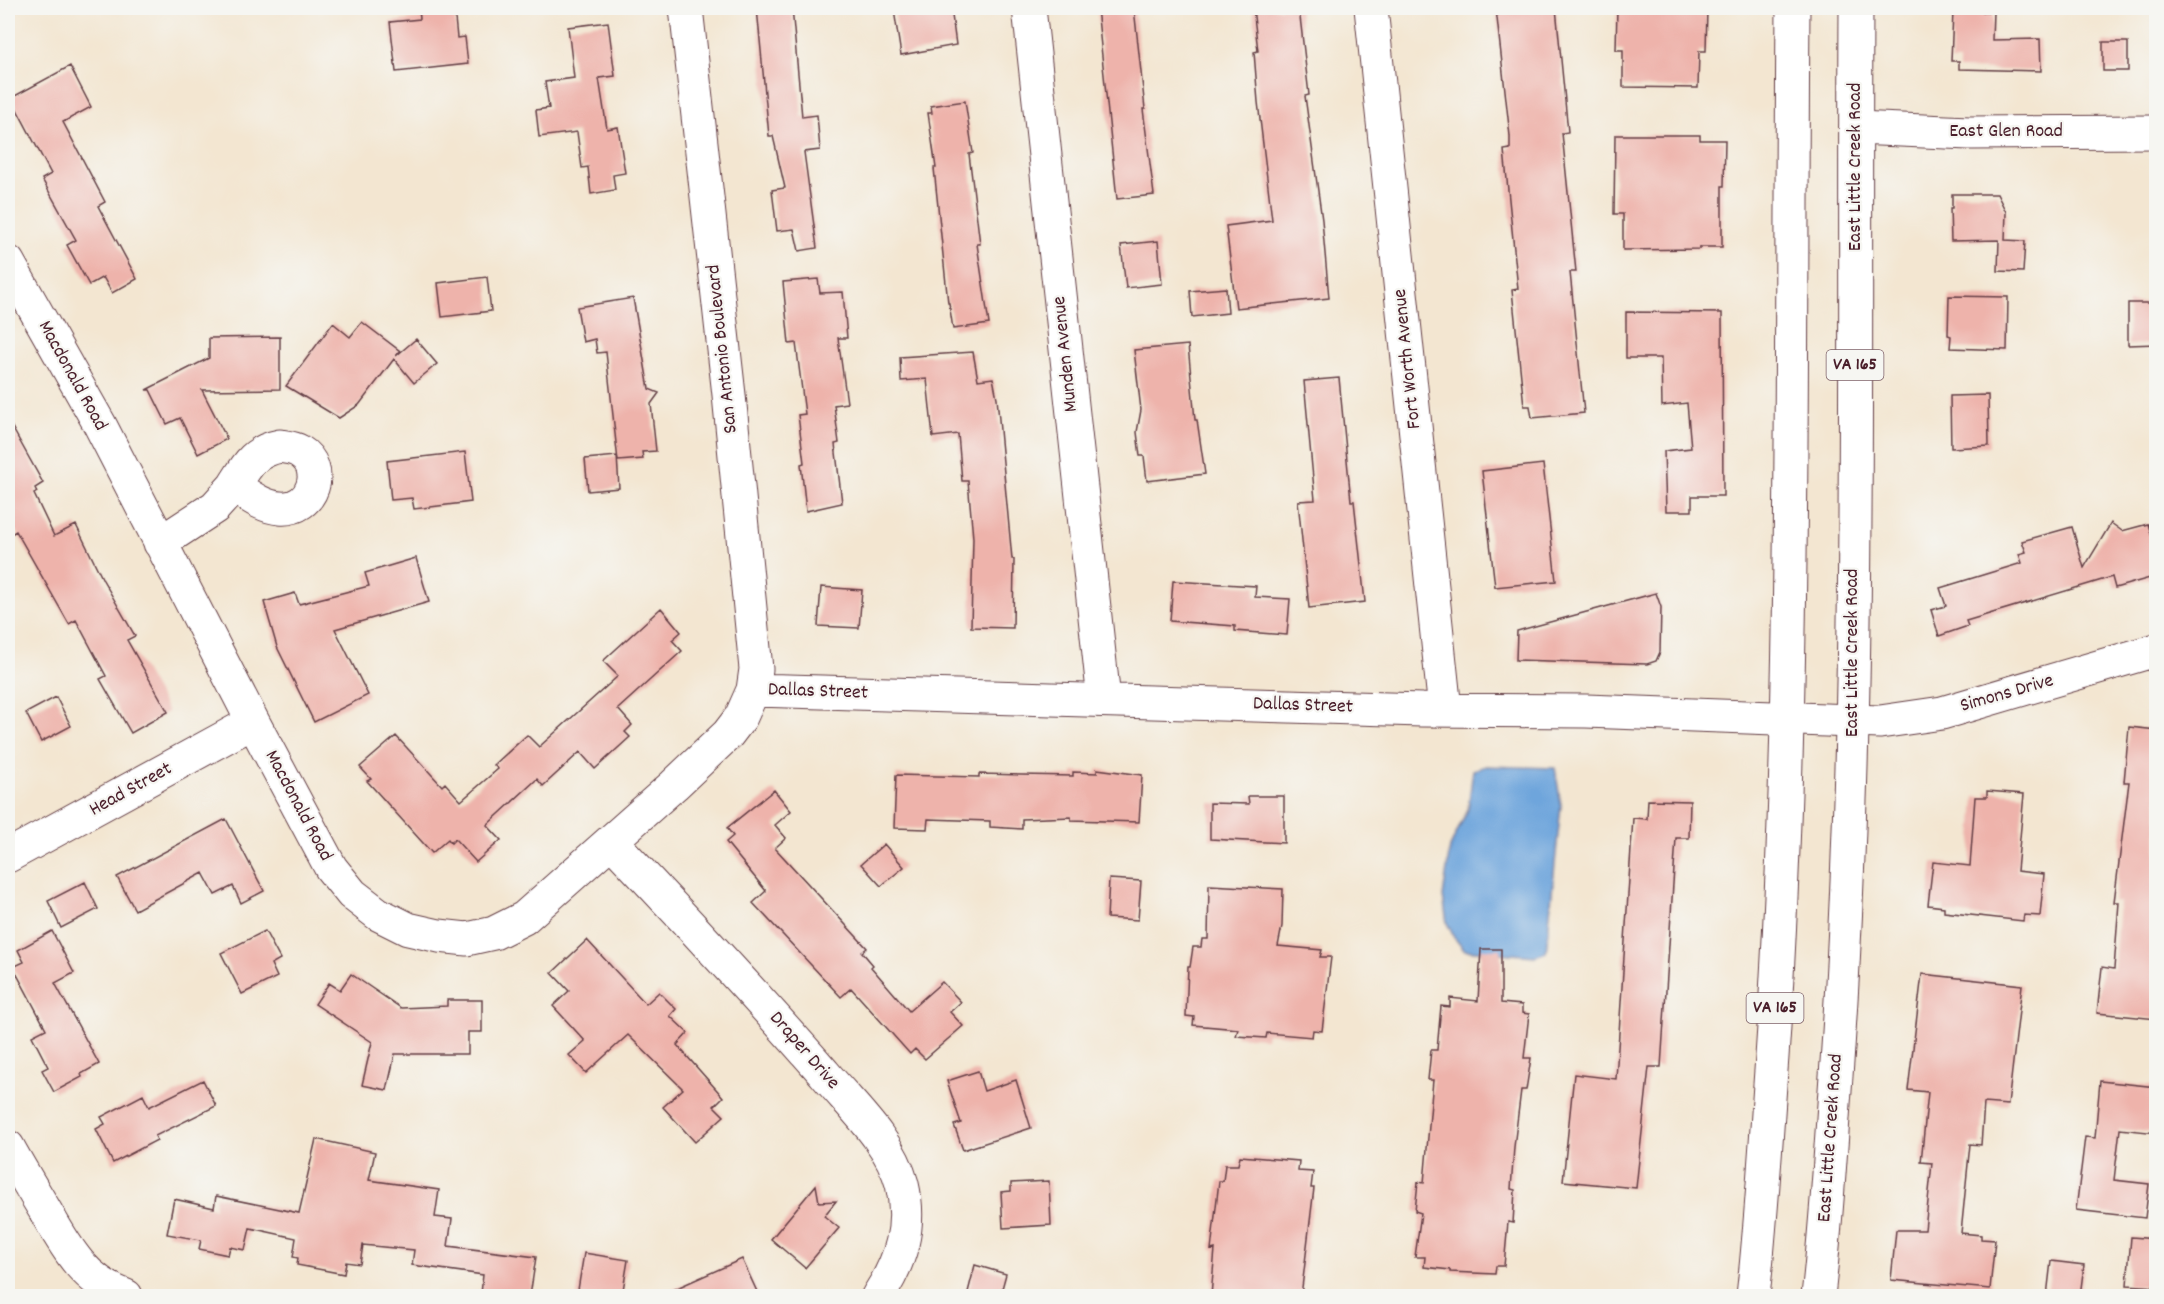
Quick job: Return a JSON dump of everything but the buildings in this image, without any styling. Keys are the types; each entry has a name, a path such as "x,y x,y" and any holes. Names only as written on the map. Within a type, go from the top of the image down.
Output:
{"street":[{"name":"San Antonio Boulevard","path":"686,8 729,395 756,669 753,690"},
{"name":"Munden Avenue","path":"1029,8 1104,700"},
{"name":"Fort Worth Avenue","path":"1371,8 1445,710"},
{"name":"VA 165","path":"1753,1296 1759,1242 1775,1005 1788,718 1792,8"},
{"name":"East Little Creek Road","path":"1818,1296 1843,984 1854,722 1857,8"},
{"name":"East Glen Road","path":"1856,128 1969,133 2157,132"},
{"name":"Macdonald Road","path":"8,262 99,423 331,868 352,894 378,914 408,929 467,939 494,933 524,918 728,734 741,717 753,690"},
{"path":"160,543 215,507 234,486"},
{"name":"Simons Drive","path":"1854,722 1880,722 1942,713 2157,650"},
{"name":"Dallas Street","path":"753,690 1445,710 1586,711 1854,722"},
{"name":"Head Street","path":"8,856 253,722"},
{"name":"Draper Drive","path":"611,841 706,941 879,1137 889,1153 901,1183 906,1208 904,1241 893,1274 878,1296"},
{"path":"8,1147 73,1258 94,1280 126,1296"}],"water":[{"path":"1486,766 1555,768 1561,805 1546,952 1535,956 1464,950 1447,923 1443,897 1450,847 1468,809 1473,770"}]}
